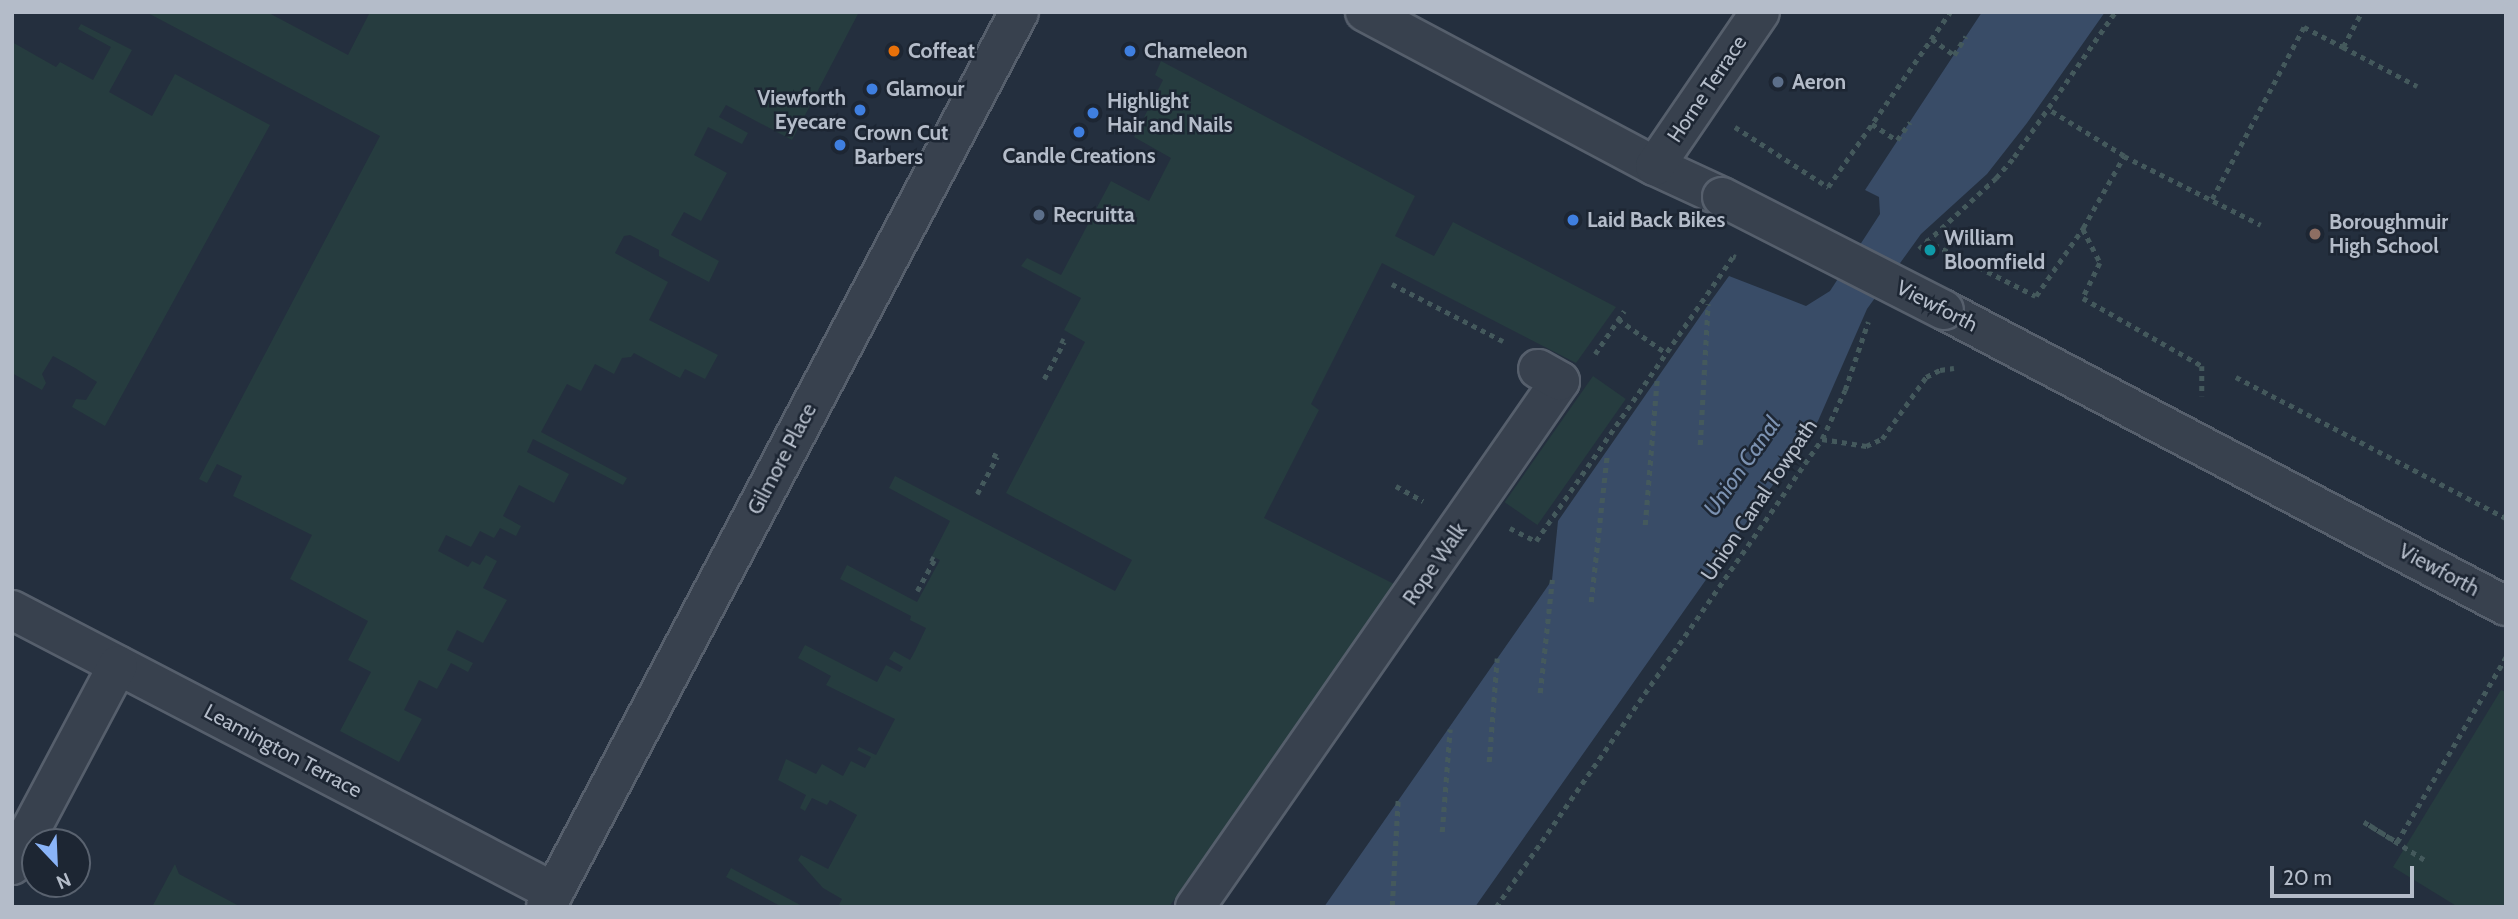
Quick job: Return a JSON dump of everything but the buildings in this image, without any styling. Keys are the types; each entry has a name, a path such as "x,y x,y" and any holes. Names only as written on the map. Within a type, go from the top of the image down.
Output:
{"street":[{"name":"Gilmore Place","path":"550,899 1019,12"},
{"name":"Viewforth","path":"1365,12 1655,166 1722,197 1944,310 2506,606"},
{"name":"Horne Terrace","path":"1655,166 1760,12"},
{"name":"Rope Walk","path":"1195,907 1560,381 1538,369"},
{"name":"Leamington Terrace","path":"12,610 550,899"},
{"path":"12,865 118,665"}],"path":[{"path":"1698,104 1828,187 1950,12"},
{"path":"1918,251 1926,240 1996,178 2115,12"},
{"path":"2343,47 2362,12"},
{"path":"2212,199 2304,27 2417,86"},
{"path":"1932,39 1954,55 1966,36"},
{"path":"2048,109 2124,156 2261,225"},
{"path":"1872,124 1897,141 1910,122"},
{"path":"1926,240 2036,296 2083,228 2124,156"},
{"path":"2083,228 2100,263 2083,299 2202,366 2202,446"},
{"path":"1473,510 1536,541 1733,256 1744,260"},
{"path":"1392,284 1531,356 1538,369"},
{"path":"1700,445 1708,304"},
{"name":"Union Canal Towpath","path":"1496,907 1822,439 1835,414 1874,313"},
{"path":"1618,319 1666,353"},
{"path":"1044,379 1064,342 1060,340"},
{"path":"1822,439 1866,446 1874,443 1888,433 1926,377 1940,370 1965,369"},
{"path":"2236,377 2506,518"},
{"path":"1644,525 1657,380"},
{"path":"977,494 997,457 991,454"},
{"path":"1591,602 1607,454"},
{"path":"917,591 934,560 930,558"},
{"path":"1539,693 1552,579"},
{"path":"2424,860 2364,822 2397,842 2506,657"},
{"path":"1489,762 1497,658"},
{"path":"1443,832 1450,729"},
{"path":"1392,906 1398,800"}],"green space":[{"path":"146,12 267,12 348,55 370,12 859,12 792,140 726,105 719,117 748,133 742,144 708,127 694,155 727,173 701,221 684,212 671,235 719,261 709,282 659,256 659,250 630,235 624,236 615,253 668,282 649,320 718,355 705,379 685,369 680,378 634,353 631,357 622,358 614,374 595,364 581,391 567,384 541,432 627,478 623,485 533,439 527,452 569,474 554,503 519,485 503,516 521,526 516,536 500,528 494,538 480,531 471,547 446,535 438,551 468,567 472,561 480,565 486,555 497,561 483,588 507,600 483,643 457,630 447,650 473,663 468,672 451,663 437,689 419,680 404,710 422,719 399,762 340,731 371,672 348,660 368,621 290,579 312,535 233,496 242,476 217,464 207,483 199,479 380,136"},
{"path":"81,24 132,50 109,92 152,116 175,74 270,125 105,426 72,407 76,399 86,400 97,382 75,368 53,356 42,374 46,383 42,390 12,373 12,42 56,67 60,62 93,80 111,47 78,29"},
{"path":"1161,61 1415,196 1395,236 1434,256 1453,222 1616,307 1576,363 1382,263 1311,404 1319,410 1264,518 1394,584 1169,907 838,907 842,899 823,888 798,860 801,855 828,869 857,815 830,800 827,805 812,798 805,811 800,808 806,795 778,780 786,759 816,774 822,764 843,776 851,761 865,768 871,757 857,750 859,747 876,755 895,719 826,685 831,676 798,658 805,645 877,682 886,665 900,672 903,667 889,659 894,651 910,660 915,651 926,628 910,620 911,616 840,579 847,565 917,602 940,560 932,556 950,521 889,488 895,476 1115,591 1132,560 1006,493 1085,342 1064,330 1081,298 1021,266 1027,258 1061,275 1111,181 1149,201 1171,158 1134,137 1163,80 1155,75"},
{"path":"1593,376 1626,399 1537,525 1505,502"},
{"path":"2501,690 2506,692 2506,907 2458,907 2393,867"},
{"path":"175,864 179,874 241,907 152,907"},
{"path":"731,868 804,907 782,907 726,877"}],"water":[{"name":"Union Canal","path":"1982,12 2105,12 2027,123 1987,174 1921,234 1867,309 1818,421 1475,907 1324,907 1552,580 1558,521 1729,276 1806,306 1830,291 1880,214 1879,197 1865,190"}],"place":[{"name":"Coffeat","path":"894,51"},
{"name":"Chameleon","path":"1130,51"},
{"name":"Aeron","path":"1778,82"},
{"name":"Glamour","path":"872,89"},
{"name":"Viewforth Eyecare","path":"860,110"},
{"name":"Highlight Hair and Nails","path":"1093,113"},
{"name":"Candle Creations","path":"1079,132"},
{"name":"Crown Cut Barbers","path":"840,145"},
{"name":"Recruitta","path":"1039,215"},
{"name":"Laid Back Bikes","path":"1573,220"},
{"name":"Boroughmuir High School","path":"2315,234"},
{"name":"William Bloomfield","path":"1930,250"}]}
